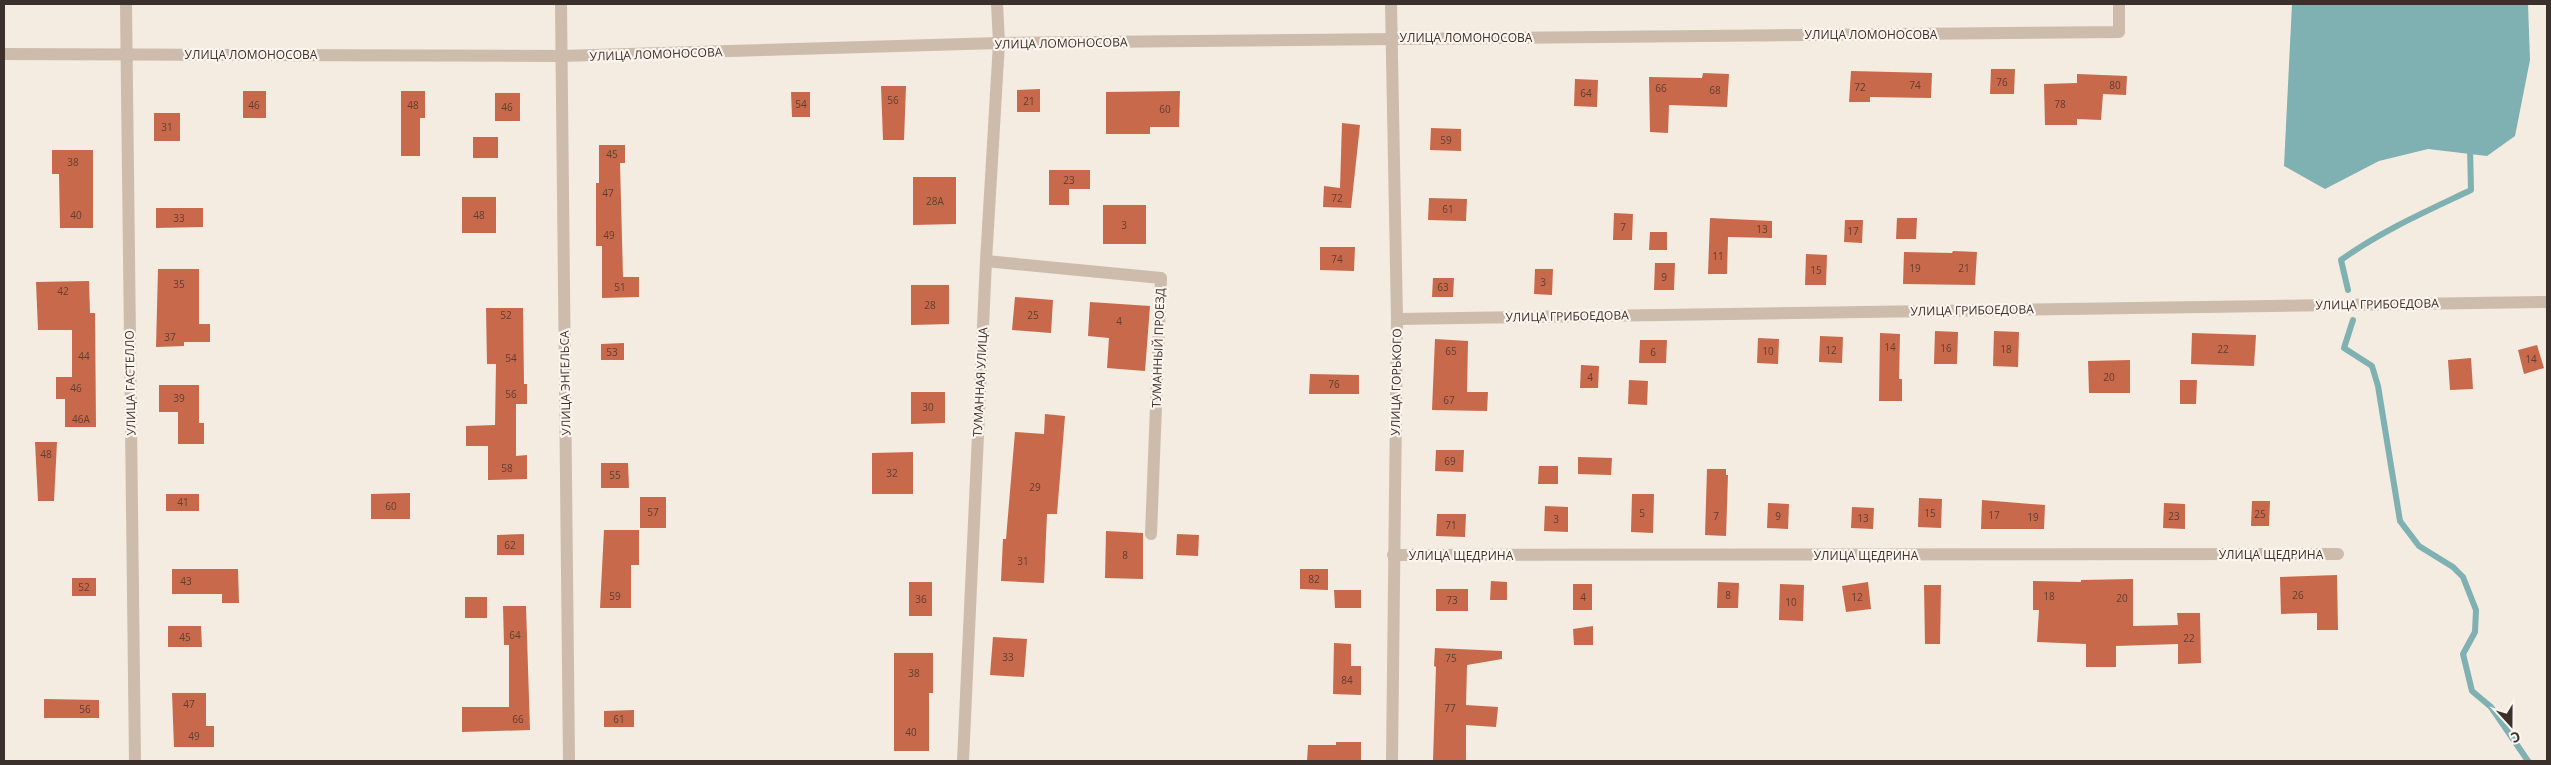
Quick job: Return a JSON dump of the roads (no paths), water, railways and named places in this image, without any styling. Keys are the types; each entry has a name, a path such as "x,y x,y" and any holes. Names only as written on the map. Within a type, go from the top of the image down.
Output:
{"street":[{"name":"УЛИЦА ГАСТЕЛЛО","path":"126,4 125,53 135,761"},
{"name":"УЛИЦА ЭНГЕЛЬСА","path":"561,4 569,761"},
{"name":"ТУМАННАЯ УЛИЦА","path":"963,761 986,261 999,43 997,4"},
{"name":"УЛИЦА ГОРЬКОГО","path":"1391,4 1397,318 1392,761"},
{"name":"УЛИЦА ЛОМОНОСОВА","path":"4,54 561,56 999,43 2118,32 2119,4"},
{"name":"ТУМАННЫЙ ПРОЕЗД","path":"986,261 1161,278 1151,534"},
{"name":"УЛИЦА ГРИБОЕДОВА","path":"1397,318 2547,302"},
{"name":"УЛИЦА ЩЕДРИНА","path":"1393,555 2338,554"}],"water":[{"path":"2292,4 2528,4 2530,60 2515,136 2487,156 2428,149 2379,161 2325,189 2284,166"}],"waterway":[{"path":"2348,290 2341,260 2388,231 2471,190 2470,147"},
{"path":"2353,320 2344,348 2372,366 2378,386 2400,521 2419,546 2453,567 2463,577 2476,610 2475,632 2463,654 2472,691 2491,707 2528,761"}]}
